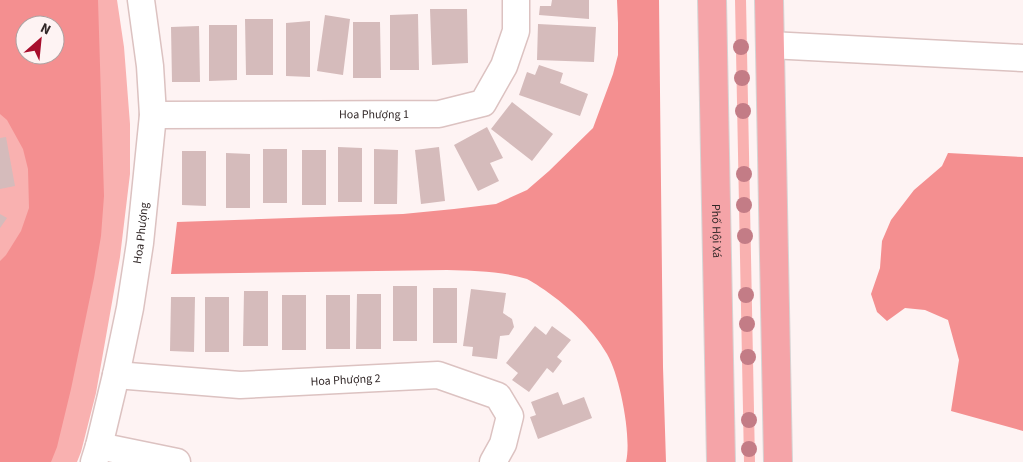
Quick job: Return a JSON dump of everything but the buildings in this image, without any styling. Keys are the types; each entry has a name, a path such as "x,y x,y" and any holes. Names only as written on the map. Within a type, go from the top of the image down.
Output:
{"main road":[{"name":"Phố Hội Xá","path":"712,0 721,462"},
{"path":"769,0 778,462"}],"street":[{"name":"Hoa Phượng","path":"96,454 116,376 130,308 140,243 153,115 150,66 141,0"},
{"name":"Hoa Phượng 1","path":"153,115 440,114 483,104 504,66 516,31 516,0"},
{"path":"770,46 1023,58"},
{"name":"Hoa Phượng 2","path":"116,376 240,385 438,375 498,396 510,416 502,444 493,462"},
{"path":"96,454 177,462"}],"shaded area":[{"path":"0,0 117,0 124,47 130,124 130,174 120,257 96,393 77,462 0,462"},
{"path":"0,0 98,0 104,196 101,236 71,389 57,447 51,462 0,462 0,261 21,231 29,208 28,169 23,149 7,120 0,114"},
{"path":"617,0 659,0 663,367 666,462 626,462 627,438 624,407 612,364 607,354 594,335 568,308 527,279 497,273 447,270 171,274 177,222 403,214 496,204 527,190 593,128 618,55"},
{"path":"735,0 746,0 755,462 744,462"},
{"path":"948,153 1023,157 1023,431 951,411 959,360 948,320 925,310 905,308 887,321 877,312 871,294 880,268 882,241 891,220 914,190 942,166"}]}
